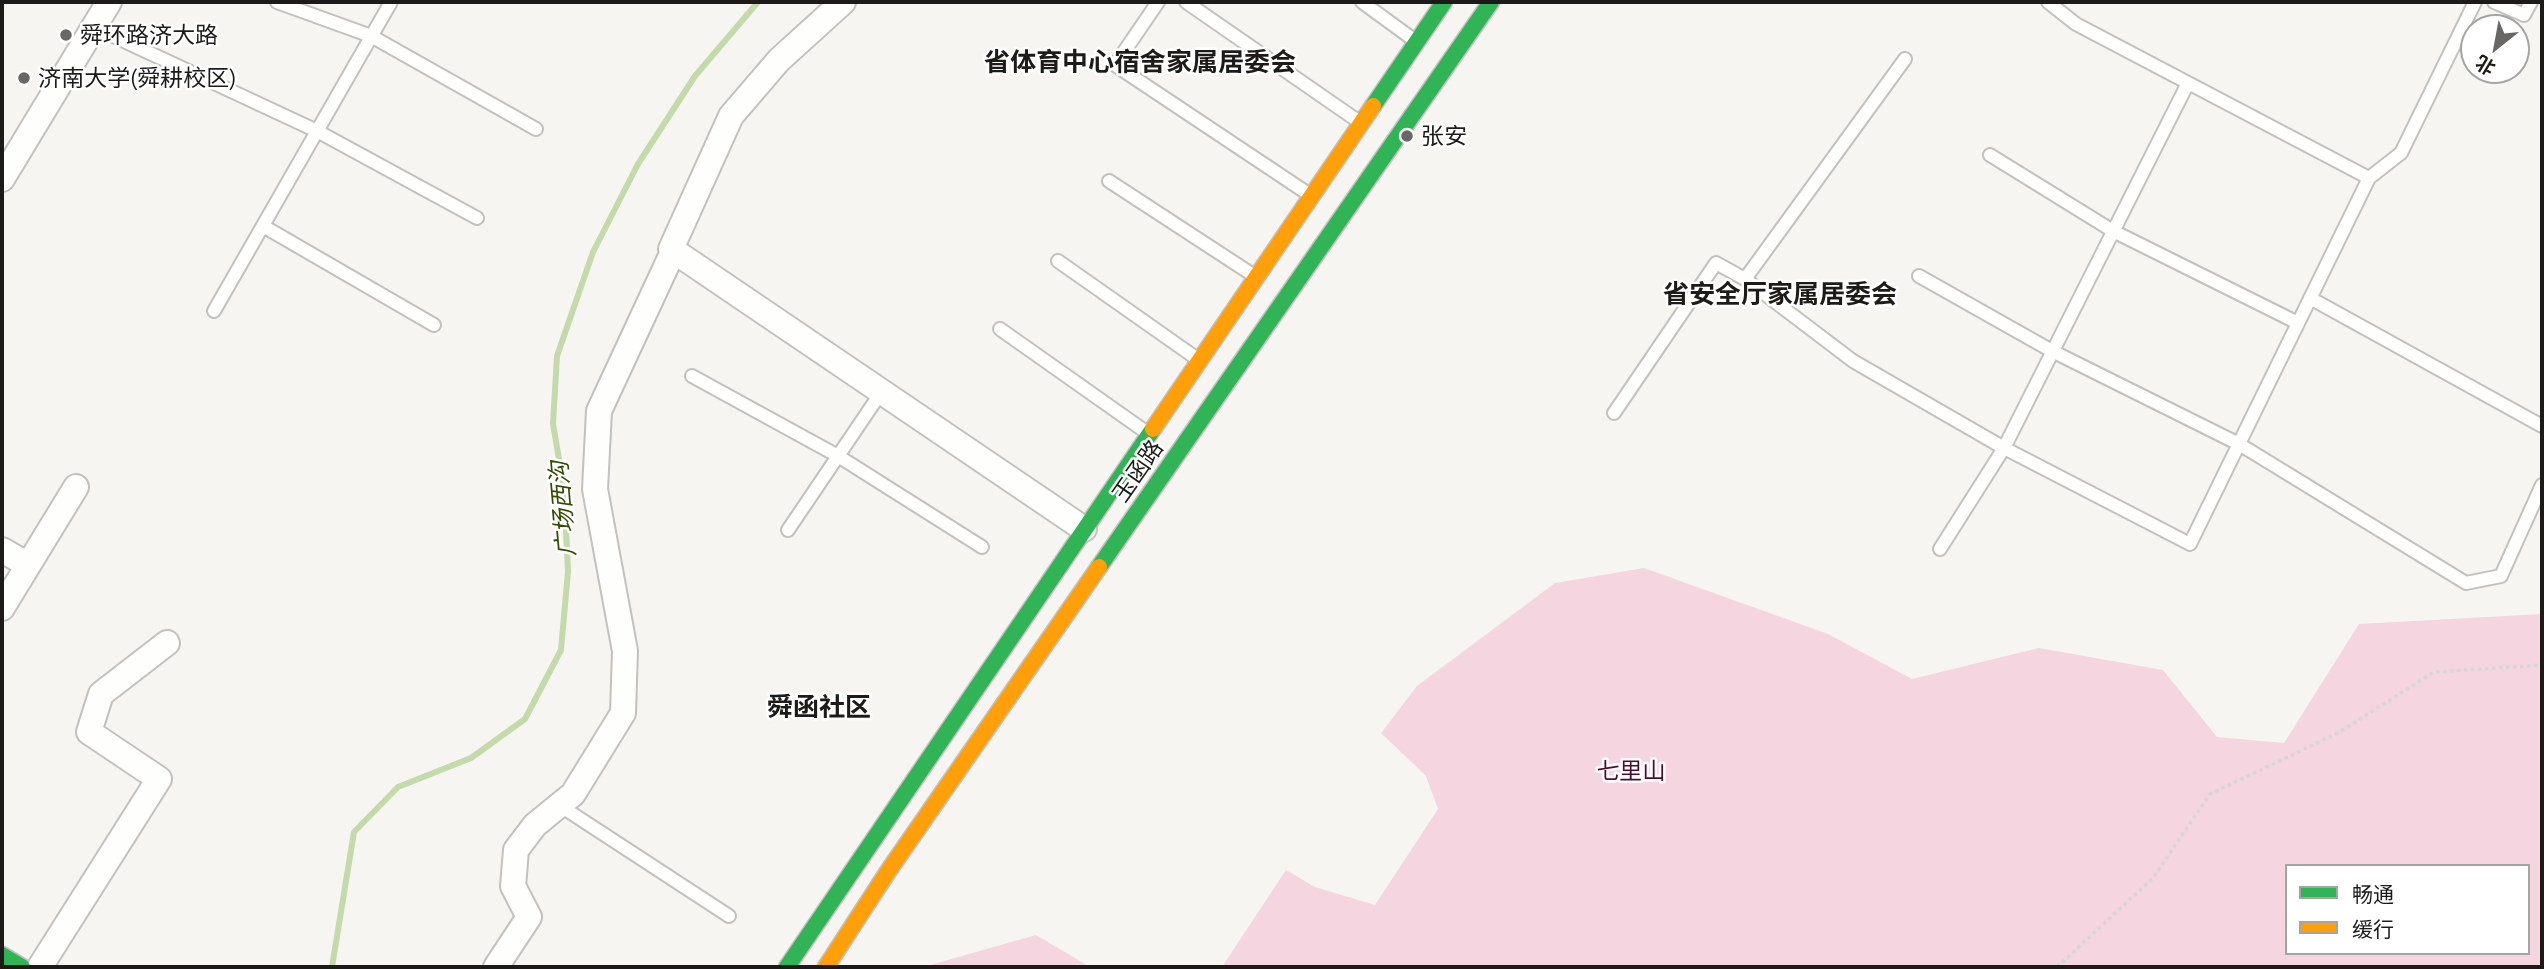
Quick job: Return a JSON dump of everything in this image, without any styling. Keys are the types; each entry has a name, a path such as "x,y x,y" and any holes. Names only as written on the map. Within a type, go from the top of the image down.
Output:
{"main road":[{"name":"玉函路","path":"787,967 1444,2"},
{"name":"玉函路","path":"826,967 890,870 1491,2"},
{"path":"2,955 22,967"}],"street":[{"path":"2,179 109,2"},
{"path":"843,2 779,60 731,116 671,249 1084,529"},
{"path":"496,967 529,917 513,886 516,850 535,825 573,794 623,713 625,651 595,489 599,411 671,256"},
{"path":"2,608 76,487"},
{"path":"2,550 28,565"},
{"path":"40,967 159,779 89,732 101,694 167,643"}],"lane":[{"path":"277,2 371,36 536,129"},
{"path":"214,311 391,2"},
{"path":"1158,2 1115,65 1312,196"},
{"path":"1186,2 1362,123"},
{"path":"1362,2 1417,42"},
{"path":"2048,2 2076,24 2369,178"},
{"path":"1614,413 1716,263 1745,279 1853,361 2004,448 2190,544 2369,178 2401,153 2475,2"},
{"path":"2494,2 2524,15 2531,2"},
{"path":"94,27 317,131 477,218"},
{"path":"1745,279 1905,59"},
{"path":"1940,549 2004,448 2188,83"},
{"path":"1990,155 2113,231 2298,323"},
{"path":"1110,181 1256,277"},
{"path":"263,226 434,325"},
{"path":"1058,261 1200,360"},
{"path":"1919,276 2052,351 2239,444 2466,583 2501,576 2542,485"},
{"path":"2310,298 2542,426"},
{"path":"1000,329 1149,434"},
{"path":"692,376 838,456 982,547"},
{"path":"788,530 882,391"},
{"path":"559,805 729,916"}],"path":[{"path":"2057,967 2153,878 2210,794 2338,733 2434,672 2542,665"}],"green space":[{"name":"七里山","path":"1644,568 1828,634 1912,679 2039,648 2163,670 2217,737 2284,743 2359,624 2542,614 2542,967 1222,967 1286,870 1315,887 1375,905 1438,809 1426,776 1381,733 1417,686 1555,583"},
{"path":"1036,935 1090,967 923,967"}],"waterway":[{"name":"广场西沟","path":"332,967 354,832 398,787 471,758 525,719 561,650 568,571 564,488 553,424 557,356 593,252 638,164 695,76 758,2"}],"traffic: fast":[{"path":"1373,106 1444,2"},
{"path":"1099,567 1491,2"},
{"path":"787,967 1153,429"},
{"path":"2,955 22,967"}],"traffic: slow":[{"path":"1153,429 1373,106"},
{"path":"826,967 889,870 1099,567"}],"place":[{"name":"舜环路济大路","path":"66,35"},
{"name":"济南大学(舜耕校区)","path":"24,78"},
{"name":"张安","path":"1407,136"}],"district":[{"name":"省体育中心宿舍家属居委会","path":"1140,62"},
{"name":"省安全厅家属居委会","path":"1780,294"},
{"name":"舜函社区","path":"819,707"}]}
